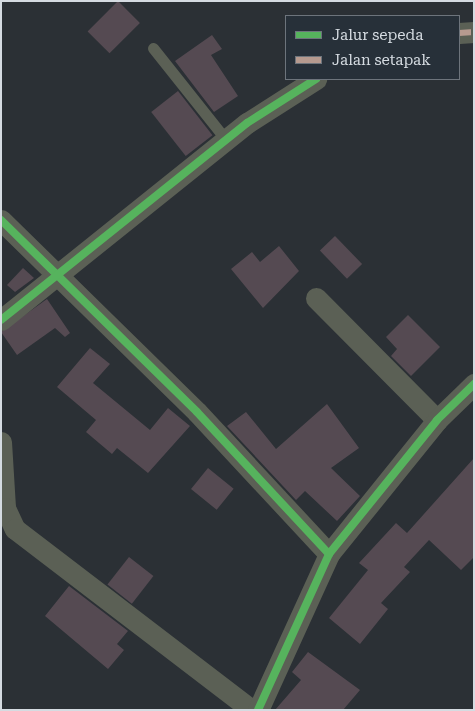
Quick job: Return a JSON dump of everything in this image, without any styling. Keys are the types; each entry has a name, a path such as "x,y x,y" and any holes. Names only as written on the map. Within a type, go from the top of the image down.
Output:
{"street":[{"path":"460,33 474,32"},
{"path":"1,320 227,141 315,80"},
{"path":"1,220 214,430 329,554"},
{"path":"316,298 437,420"},
{"path":"258,710 329,554 437,420 474,384"},
{"path":"1,442 5,508 15,529 252,710"}],"lane":[{"path":"154,48 227,141"}],"building":[{"path":"118,1 140,23 110,53 88,31"},
{"path":"212,35 222,49 211,55 238,96 214,112 175,61"},
{"path":"178,91 212,135 186,156 151,112"},
{"path":"335,236 362,264 347,279 320,251"},
{"path":"279,246 299,271 263,308 231,269 252,252 260,262"},
{"path":"23,268 34,278 15,292 7,285"},
{"path":"47,299 70,333 65,337 55,328 17,355 1,332"},
{"path":"408,315 440,347 411,376 391,356 397,349 386,337"},
{"path":"90,348 110,364 93,383 150,430 168,408 190,426 148,473 117,448 112,454 86,432 96,420 57,387"},
{"path":"327,404 359,448 331,468 360,496 337,521 305,491 296,500 227,426 246,412 276,449"},
{"path":"474,458 474,557 461,570 429,540 404,567 410,572 381,603 388,609 360,644 329,618 368,570 359,563 396,523 407,533"},
{"path":"208,468 234,489 217,510 191,489"},
{"path":"129,557 153,576 132,604 107,585"},
{"path":"69,586 128,631 117,644 124,650 108,669 45,616"},
{"path":"308,652 360,690 343,710 275,710 301,680 292,672"}],"marked path":[{"path":"460,33 474,32"}],"cycle path":[{"path":"1,320 247,123 314,80"},
{"path":"1,220 197,412 329,554"},
{"path":"258,710 329,554 437,420 474,384"}]}
